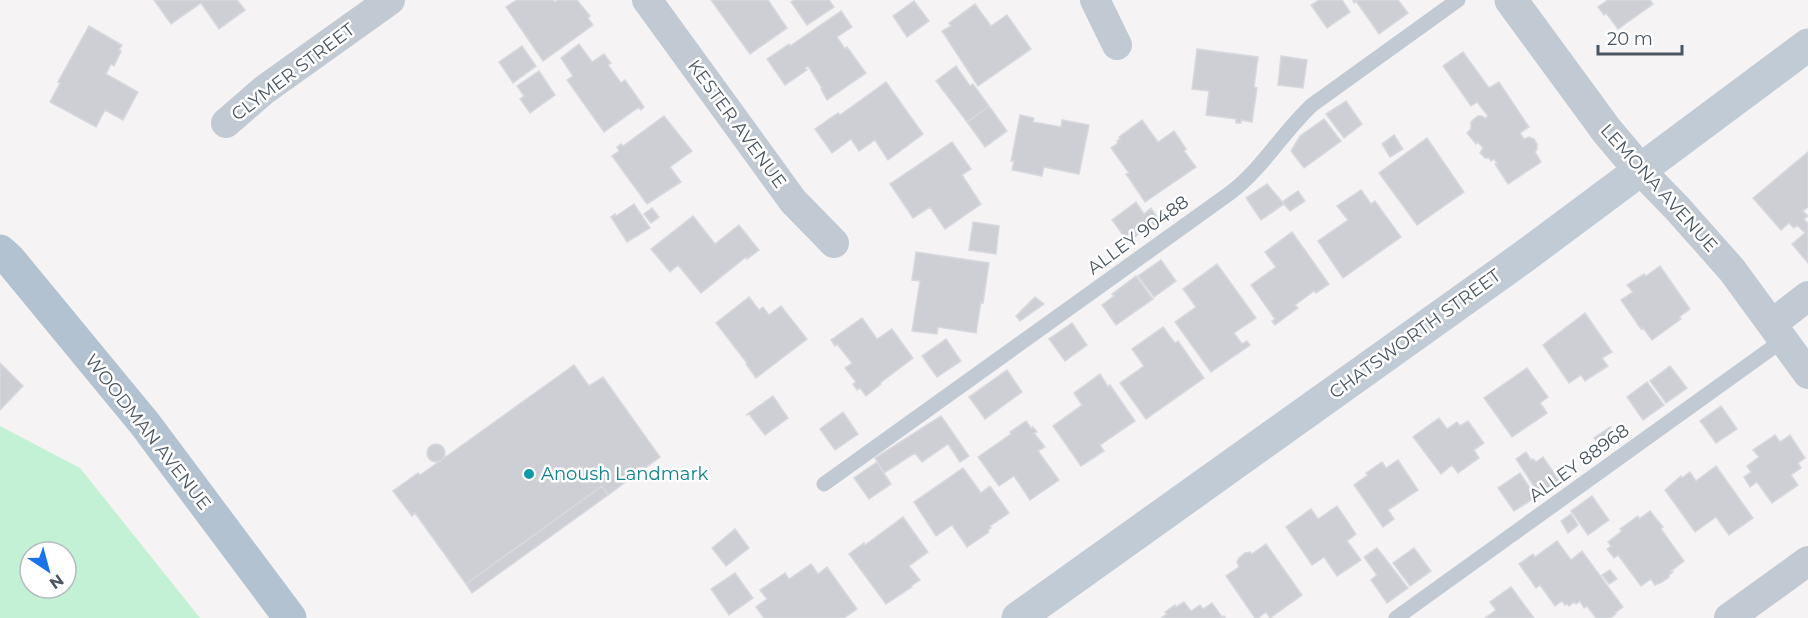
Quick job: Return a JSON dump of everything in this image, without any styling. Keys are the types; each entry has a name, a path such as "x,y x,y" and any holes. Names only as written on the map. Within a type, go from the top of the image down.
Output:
{"main road":[{"name":"CHATSWORTH STREET","path":"1018,618 1512,265 1808,45"},
{"name":"WOODMAN AVENUE","path":"3,258 145,424 290,618"}],"street":[{"name":"CLYMER STREET","path":"226,123 264,90 390,0"},
{"name":"KESTER AVENUE","path":"647,0 793,201 834,243"},
{"path":"1095,0 1118,45"},
{"name":"LEMONA AVENUE","path":"1511,0 1606,131 1732,270 1808,374"},
{"path":"1778,332 1808,296"},
{"path":"1729,618 1808,561"}],"lane":[{"name":"ALLEY 90488","path":"824,484 1236,189 1312,105 1458,0"},
{"name":"ALLEY 88968","path":"1396,618 1778,332"}],"green space":[{"path":"0,426 80,468 200,618 0,618"}],"building":[{"path":"154,0 237,0 245,10 219,29 201,3 171,24"},
{"path":"517,0 553,0 555,2 577,0 590,16 588,18 593,25 543,61 506,7"},
{"path":"711,0 768,0 787,28 750,54"},
{"path":"794,0 829,0 834,7 807,25 791,2"},
{"path":"1319,0 1342,0 1350,12 1327,28 1311,5"},
{"path":"1353,0 1398,0 1408,13 1379,34"},
{"path":"1608,0 1650,0 1653,4 1618,29 1606,13 1604,15 1598,7"},
{"path":"914,1 929,21 907,37 893,16"},
{"path":"975,4 991,26 1007,15 1031,49 978,86 942,31 951,26 949,23"},
{"path":"841,11 852,27 837,37 866,73 827,100 808,66 805,68 807,70 785,85 767,59"},
{"path":"89,26 122,45 114,66 111,64 106,74 138,92 123,120 105,110 96,127 50,102 60,83 58,82"},
{"path":"579,44 592,62 604,54 611,63 608,65 621,83 625,80 644,107 641,110 639,107 604,132 567,80 573,76 561,58"},
{"path":"522,46 536,66 513,83 499,62"},
{"path":"1197,49 1258,57 1254,87 1257,88 1252,122 1241,120 1241,123 1236,123 1236,119 1206,115 1209,91 1192,89"},
{"path":"1463,52 1489,88 1499,82 1529,127 1520,133 1524,139 1529,137 1537,144 1535,152 1541,162 1508,184 1494,159 1491,161 1485,158 1480,153 1483,148 1478,142 1476,144 1467,133 1474,119 1478,116 1485,118 1488,116 1477,102 1471,106 1443,66"},
{"path":"1281,56 1307,60 1303,88 1278,85"},
{"path":"956,66 970,86 973,84 989,106 967,122 936,81"},
{"path":"539,71 555,95 530,113 520,99 524,96 517,86"},
{"path":"886,82 923,134 888,160 875,140 859,151 851,139 832,153 815,129 838,113 840,115"},
{"path":"1346,101 1362,124 1344,138 1326,114"},
{"path":"989,106 1007,131 985,147 967,122"},
{"path":"1020,115 1034,118 1033,122 1061,127 1062,120 1089,125 1079,174 1044,167 1042,176 1012,170 1014,161 1011,161"},
{"path":"664,116 692,151 670,167 681,182 647,204 612,156 619,151 617,147 621,144 623,146"},
{"path":"1324,119 1341,141 1304,168 1291,151 1300,136"},
{"path":"1142,120 1158,142 1174,131 1186,149 1184,151 1196,167 1145,202 1126,174 1129,173 1111,148 1118,143 1119,137"},
{"path":"1394,135 1403,149 1390,157 1382,144"},
{"path":"1427,138 1464,192 1417,225 1379,173"},
{"path":"952,142 971,169 962,175 981,204 945,229 930,207 913,218 890,184"},
{"path":"1808,152 1808,207 1803,211 1808,216 1804,219 1808,224 1808,263 1792,244 1805,233 1797,225 1794,228 1789,223 1781,230 1753,198"},
{"path":"1267,184 1284,204 1261,220 1246,198"},
{"path":"1361,190 1371,204 1375,201 1401,237 1343,278 1318,241 1348,220 1337,206"},
{"path":"1298,191 1305,201 1290,211 1282,202"},
{"path":"1136,202 1144,214 1151,208 1160,221 1128,242 1112,220"},
{"path":"634,204 650,228 627,242 611,217"},
{"path":"652,208 659,217 651,223 644,214"},
{"path":"693,216 715,244 739,225 759,250 747,259 746,257 701,293 678,265 670,272 651,249"},
{"path":"973,222 999,226 996,254 969,250"},
{"path":"1292,232 1329,284 1316,293 1314,291 1295,305 1298,308 1275,325 1272,321 1275,319 1251,285 1276,267 1265,252"},
{"path":"916,252 989,263 976,333 938,327 937,334 912,331 920,281 912,280"},
{"path":"1161,260 1176,281 1154,297 1138,276"},
{"path":"1217,264 1256,318 1234,333 1242,344 1247,341 1250,345 1211,372 1175,322 1196,307 1183,289"},
{"path":"1660,266 1690,309 1679,317 1681,319 1652,340 1643,328 1641,329 1621,300 1633,292 1627,285"},
{"path":"1136,276 1153,299 1116,325 1102,305 1114,296 1112,294"},
{"path":"749,297 759,310 763,307 769,315 781,306 807,339 756,378 716,323"},
{"path":"1035,297 1044,304 1020,321 1016,316"},
{"path":"1585,313 1612,352 1602,358 1608,366 1585,381 1581,375 1569,383 1543,345"},
{"path":"862,318 877,339 892,329 913,358 866,396 860,388 857,390 853,384 856,382 845,368 852,363 831,340"},
{"path":"1072,323 1087,345 1065,361 1049,339"},
{"path":"1163,327 1175,343 1178,341 1204,378 1146,419 1120,383 1144,366 1132,349"},
{"path":"946,339 961,361 937,377 922,356"},
{"path":"0,363 23,386 0,410"},
{"name":"Anoush Landmark","path":"574,365 589,386 603,377 660,457 608,495 602,486 466,584 415,513 412,516 393,491 418,473 420,475"},
{"path":"1670,366 1687,388 1666,403 1650,381"},
{"path":"1527,368 1548,397 1540,403 1547,413 1512,437 1484,398"},
{"path":"1007,370 1022,392 985,419 969,397"},
{"path":"1100,374 1135,421 1100,445 1104,451 1081,466 1053,426 1082,405 1074,393"},
{"path":"1647,382 1664,405 1643,420 1627,397"},
{"path":"773,396 788,418 765,435 749,414 746,415"},
{"path":"1721,406 1737,429 1716,443 1700,421"},
{"path":"843,412 858,434 835,450 820,429"},
{"path":"941,416 969,456 960,462 948,444 922,462 915,453 884,473 875,458"},
{"path":"1439,418 1447,429 1457,422 1460,426 1468,421 1484,443 1474,450 1479,458 1458,473 1452,465 1441,474 1413,437"},
{"path":"1026,421 1037,432 1034,433 1045,447 1038,451 1059,480 1030,500 1014,476 999,486 978,457"},
{"path":"1610,427 1618,439 1602,449 1594,438"},
{"path":"1775,435 1780,442 1790,435 1805,458 1798,463 1801,468 1791,475 1798,485 1772,503 1757,482 1750,487 1744,477 1751,472 1747,466 1759,457 1753,450"},
{"path":"436,444 442,447 445,453 442,459 436,462 430,459 427,453 430,447"},
{"path":"1526,452 1531,460 1536,462 1543,457 1559,480 1539,494 1516,459"},
{"path":"1398,460 1418,490 1388,510 1394,519 1383,527 1354,485 1382,462 1386,468"},
{"path":"877,462 891,484 869,499 854,478"},
{"path":"1716,466 1753,518 1729,535 1716,517 1695,532 1665,490 1681,476 1682,478 1690,472 1696,481"},
{"path":"963,468 981,493 990,486 1009,513 990,526 989,532 967,547 952,525 936,536 914,502"},
{"path":"1520,473 1536,497 1514,511 1498,488"},
{"path":"602,486 608,495 472,593 466,584"},
{"path":"1592,496 1609,520 1588,535 1571,511"},
{"path":"1337,506 1356,534 1347,541 1361,560 1337,576 1324,557 1312,565 1286,527 1311,509 1318,519"},
{"path":"1650,511 1684,561 1662,582 1655,585 1651,579 1641,586 1618,555 1614,558 1607,549 1611,546 1608,542 1622,531 1620,529 1638,516 1639,519"},
{"path":"1571,514 1578,525 1568,533 1561,521"},
{"path":"903,517 928,552 909,566 920,580 886,604 849,554"},
{"path":"735,529 749,548 726,566 712,548"},
{"path":"1557,541 1571,560 1582,551 1623,607 1616,614 1610,618 1596,618 1587,606 1584,608 1580,601 1569,606 1562,601 1555,606 1540,585 1536,588 1519,564 1533,554 1535,557"},
{"path":"1266,544 1302,595 1270,618 1266,612 1255,618 1226,576 1239,567 1237,562 1245,553 1252,554"},
{"path":"1377,548 1408,588 1387,603 1371,580 1377,575 1364,557"},
{"path":"1414,548 1431,571 1410,586 1393,563"},
{"path":"811,564 818,574 827,567 857,609 844,618 764,618 756,607 767,599 760,590 785,573 789,579"},
{"path":"1610,570 1617,579 1609,584 1602,575"},
{"path":"735,573 753,598 729,615 711,589"},
{"path":"1511,587 1534,618 1485,618 1496,610 1490,602"},
{"path":"1184,602 1191,611 1200,605 1203,609 1212,603 1225,618 1161,618 1175,605 1176,607"}],"place":[{"name":"Anoush Landmark","path":"529,474"}]}
